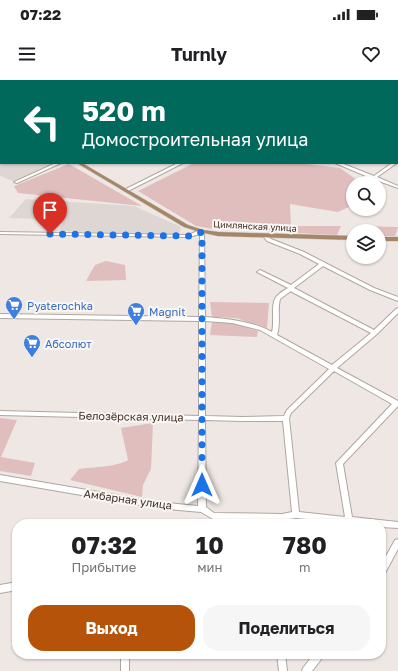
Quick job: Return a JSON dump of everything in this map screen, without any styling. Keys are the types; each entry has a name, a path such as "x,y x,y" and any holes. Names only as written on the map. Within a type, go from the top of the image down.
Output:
{"main road":[{"name":"Цимлянская улица","path":"81,164 186,226 202,232 265,236 346,238"},
{"path":"386,239 398,239"}],"street":[{"path":"16,182 57,164"},
{"path":"126,190 180,164"},
{"path":"339,164 369,176"},
{"path":"379,176 395,164"},
{"path":"386,182 398,187"},
{"path":"0,233 189,236 202,232 202,509"},
{"path":"265,236 269,240 372,289 398,299"},
{"path":"274,335 277,330 275,306 278,298 322,264"},
{"path":"260,272 288,285 375,332"},
{"path":"296,515 286,418 288,412 333,368 398,310"},
{"path":"0,316 203,319 232,321 262,329 274,335 397,404 340,463 349,519"},
{"name":"Белозёрская улица","path":"0,413 286,418"},
{"name":"Амбарная улица","path":"0,478 157,505 202,509 212,516 282,517 296,515 349,519"},
{"name":"Амбарная улица","path":"386,524 398,525"},
{"path":"386,563 398,542"},
{"path":"0,589 12,587"},
{"path":"125,659 125,671"},
{"path":"282,659 283,671"},
{"path":"306,671 316,659"}],"shaded area":[{"path":"0,164 52,164 13,181 0,176"},
{"path":"69,164 142,206 18,193 14,186"},
{"path":"192,164 306,164 340,168 351,176 346,176 346,208 338,212 290,204 291,226 341,226 337,235 213,229 196,226 138,191"},
{"path":"26,199 134,206 181,227 179,235 59,231 64,220 9,218"},
{"path":"386,227 398,227 395,236 386,236"},
{"path":"106,261 125,265 126,280 86,281 95,265"},
{"path":"210,302 269,303 267,328 236,318 212,317"},
{"path":"212,322 232,323 258,331 257,337 210,335"},
{"path":"0,418 17,420 1,457 35,463 31,476 0,471"},
{"path":"153,423 151,469 143,485 142,497 70,480 79,469 118,464 128,460 121,428"}],"place":[{"name":"Pyaterochka","path":"14,320"},
{"name":"Magnit","path":"136,326"},
{"name":"Абсолют","path":"32,358"}],"route":[{"path":"50,234 189,236 202,232 202,485"}]}
